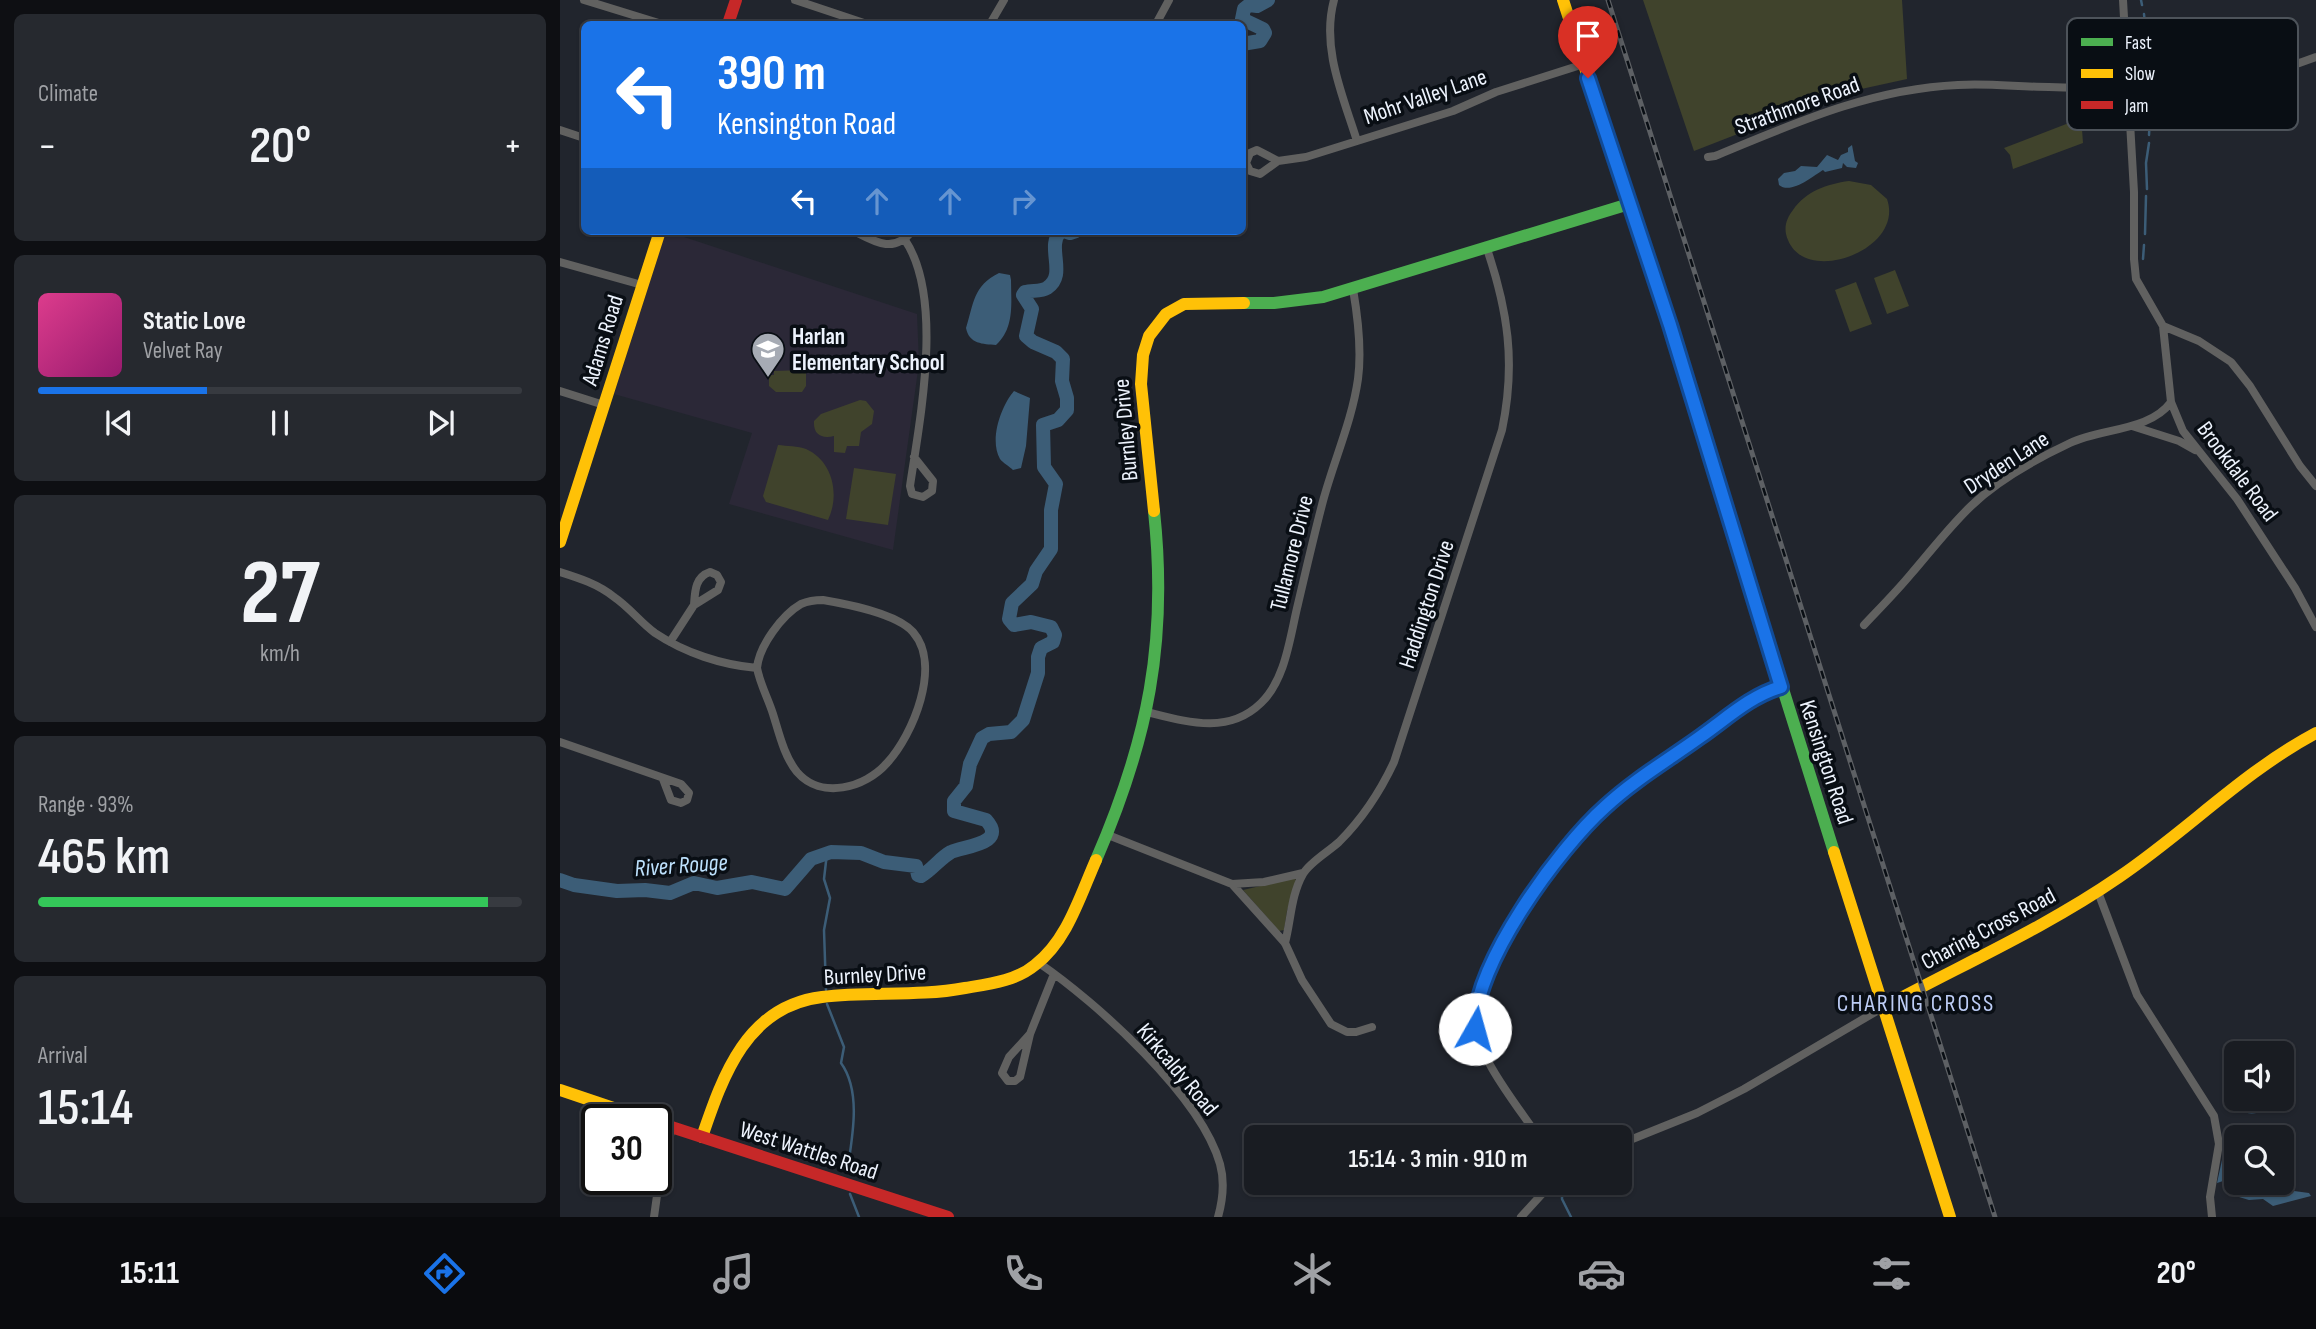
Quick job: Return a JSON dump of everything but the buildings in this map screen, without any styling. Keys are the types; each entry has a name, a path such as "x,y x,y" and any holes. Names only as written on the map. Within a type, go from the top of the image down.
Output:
{"street":[{"path":"584,0 652,21"},
{"path":"729,21 736,0"},
{"path":"795,0 858,21"},
{"path":"992,21 1004,0"},
{"path":"1158,21 1169,0"},
{"path":"1334,0 1330,20 1332,59 1357,141"},
{"name":"Kensington Road","path":"1563,0 1670,325 1781,687 1950,1217"},
{"name":"Brookdale Road","path":"2123,0 2124,18"},
{"name":"Strathmore Road","path":"2298,63 2316,57"},
{"name":"Mohr Valley Lane","path":"1278,161 1306,157 1453,111 1496,92 1584,64"},
{"name":"Strathmore Road","path":"1708,157 1845,104 1934,87 2067,87"},
{"path":"560,130 581,137"},
{"name":"Brookdale Road","path":"2130,130 2136,279 2163,326 2171,402 2183,431 2237,499 2295,588 2316,627"},
{"name":"Burnley Drive","path":"702,1137 734,1055 752,1030 777,1012 805,1000 820,997 914,995 971,987 1014,977 1039,963 1063,928 1108,835 1147,712 1155,676 1161,605 1158,549 1141,396 1141,367 1150,333 1163,314 1184,304 1284,302 1323,297 1629,204"},
{"name":"Adams Road","path":"560,542 564,518 659,235"},
{"path":"862,235 879,244 905,240 909,235"},
{"path":"905,240 917,266 923,302 926,353 910,491 923,497 932,491 933,481 914,457"},
{"name":"Haddington Drive","path":"1303,873 1350,831 1385,781 1410,714 1502,430 1510,378 1509,343 1503,300 1486,246"},
{"path":"560,262 642,285"},
{"name":"Tullamore Drive","path":"1147,712 1199,724 1220,724 1240,718 1251,711 1262,702 1276,682 1286,653 1322,505 1358,381 1359,334 1353,289"},
{"path":"2163,326 2199,341 2231,362 2250,386 2316,486"},
{"path":"560,391 604,405"},
{"name":"Dryden Lane","path":"1864,625 1950,528 1989,491 2024,468 2071,443 2160,415 2171,402"},
{"path":"2132,426 2179,441 2197,452"},
{"path":"560,572 606,591 648,628 670,642 726,664 757,668"},
{"path":"817,600 832,601 869,611 906,626 920,643 926,668 911,724 896,752 872,775 854,784 837,788 823,788 811,783 793,766 757,668 764,647 787,616 800,605 817,600"},
{"path":"670,642 694,605"},
{"path":"1530,1125 1494,1071 1476,1034 1476,1006 1495,959 1544,879 1571,842 1594,817 1622,792 1740,708 1766,692 1781,687"},
{"name":"Charing Cross Road","path":"1632,1139 1744,1089 1882,1008 2098,892 2151,856 2262,763 2316,733"},
{"path":"560,741 663,779"},
{"path":"1108,835 1232,884 1264,882 1303,873"},
{"path":"1285,943 1294,898 1303,873"},
{"path":"1232,884 1285,943 1302,980 1331,1024 1347,1032 1372,1027"},
{"path":"2098,892 2137,995 2214,1116 2219,1148 2211,1192 2211,1215"},
{"path":"1030,1034 1005,1063 1002,1073 1008,1081 1015,1081 1020,1077 1030,1034 1054,974 1039,963"},
{"name":"Kirkcaldy Road","path":"1054,974 1091,1003 1136,1045 1199,1121 1222,1170 1223,1191 1218,1217"},
{"path":"560,1090 602,1104"},
{"name":"West Wattles Road","path":"672,1128 948,1217"},
{"path":"654,1217 657,1195"},
{"path":"1521,1217 1541,1195"}],"shaded area":[{"name":"Harlan Elementary School","path":"665,235 678,235 917,314 919,363 893,550 729,504 752,433 614,394"}],"green space":[{"path":"1643,0 1902,0 1907,79 1843,93 1694,151"},
{"path":"2067,124 2067,130 2082,130 2083,143 2013,169 2010,155 2004,148"},
{"path":"1849,181 1871,185 1887,199 1889,217 1882,233 1868,247 1851,256 1832,261 1814,260 1798,254 1786,232 1791,213 1798,203 1811,193 1825,186"},
{"path":"1895,270 1909,306 1887,314 1874,278"},
{"path":"1856,282 1872,324 1850,332 1835,290"},
{"path":"806,370 806,386 802,392 776,392 769,386 769,375 774,375 774,371"},
{"path":"860,400 866,401 874,411 872,424 861,432 859,446 847,446 845,453 834,452 834,436 819,435 814,421 821,414"},
{"path":"778,445 806,449 823,462 832,480 833,490 832,510 828,520 766,502 763,496"},
{"path":"854,468 896,474 888,525 846,519"},
{"path":"1294,878 1296,880 1284,930 1279,931 1243,890"}],"water":[{"path":"1852,145 1855,161 1858,163 1856,168 1847,167 1843,163 1842,168 1825,172 1823,170 1796,186 1790,188 1779,185 1778,179 1784,173 1795,171 1801,166 1817,167 1827,155 1838,160"},
{"path":"999,273 1010,275 1011,306 1006,331 996,345 973,340 966,328 979,290"},
{"path":"1014,391 1030,398 1026,446 1021,468 1013,470 1000,459 996,433 1001,414"},
{"path":"2224,1159 2224,1181 2217,1183"},
{"path":"2294,1191 2309,1193 2311,1196 2273,1206 2263,1199 2249,1200 2237,1195 2283,1197 2294,1195"}],"waterway":[{"name":"River Rouge","path":"1246,43 1260,41 1265,33 1263,29 1242,19 1244,9 1268,0"},
{"path":"2141,0 2142,5"},
{"path":"2144,14 2144,18"},
{"path":"2149,130 2149,135"},
{"path":"2147,189 2146,163 2149,143"},
{"path":"2145,234 2146,196"},
{"name":"River Rouge","path":"560,880 574,885 617,891 670,893 694,883 717,888 752,882 785,889 811,859 831,852 861,853 884,862 916,866 918,875 921,876 951,852 982,843 992,834 986,820 954,811 954,801 966,786 970,764 982,738 989,734 1011,732 1023,720 1038,673 1041,648 1053,642 1055,635 1051,627 1031,622 1014,625 1009,619 1012,603 1032,584 1036,571 1051,549 1051,510 1056,484 1044,467 1043,425 1058,420 1067,410 1062,381 1063,359 1056,352 1026,336 1032,309 1023,295 1025,292 1045,289 1053,282 1056,276 1055,244 1058,235"},
{"path":"2143,259 2144,245"},
{"path":"826,990 824,930 830,898 824,879 827,853"},
{"path":"827,1004 844,1047 841,1063 852,1088 854,1116 847,1172"},
{"path":"850,1194 859,1217"},
{"path":"1562,1195 1571,1217"}],"railway":[{"path":"1608,0 1995,1217"}],"traffic: fast":[{"path":"1244,303 1274,303 1323,297 1629,204"},
{"path":"1695,408 1834,852"},
{"path":"1096,860 1129,773 1150,690 1158,604 1154,511"}],"traffic: slow":[{"path":"1563,0 1695,408"},
{"path":"560,542 659,235"},
{"path":"1154,511 1141,384 1143,355 1149,336 1166,314 1184,304 1244,303"},
{"path":"1882,1008 2032,930 2091,896 2144,859 2264,765 2316,733"},
{"path":"1834,852 1950,1217"},
{"path":"702,1137 729,1068 757,1029 775,1014 796,1003 822,997 947,991 993,983 1019,975 1035,965 1056,944 1072,917 1096,860"},
{"path":"560,1090 602,1104"}],"traffic: jam":[{"path":"729,21 736,0"},
{"path":"672,1127 948,1217"}],"place":[{"name":"Harlan Elementary School","path":"768,379"}],"district":[{"name":"CHARING CROSS","path":"1916,1003"}],"route":[{"path":"1475,1029 1479,993 1495,959 1534,893 1579,832 1613,800 1650,771 1758,696 1781,687 1670,325 1588,78"}]}
